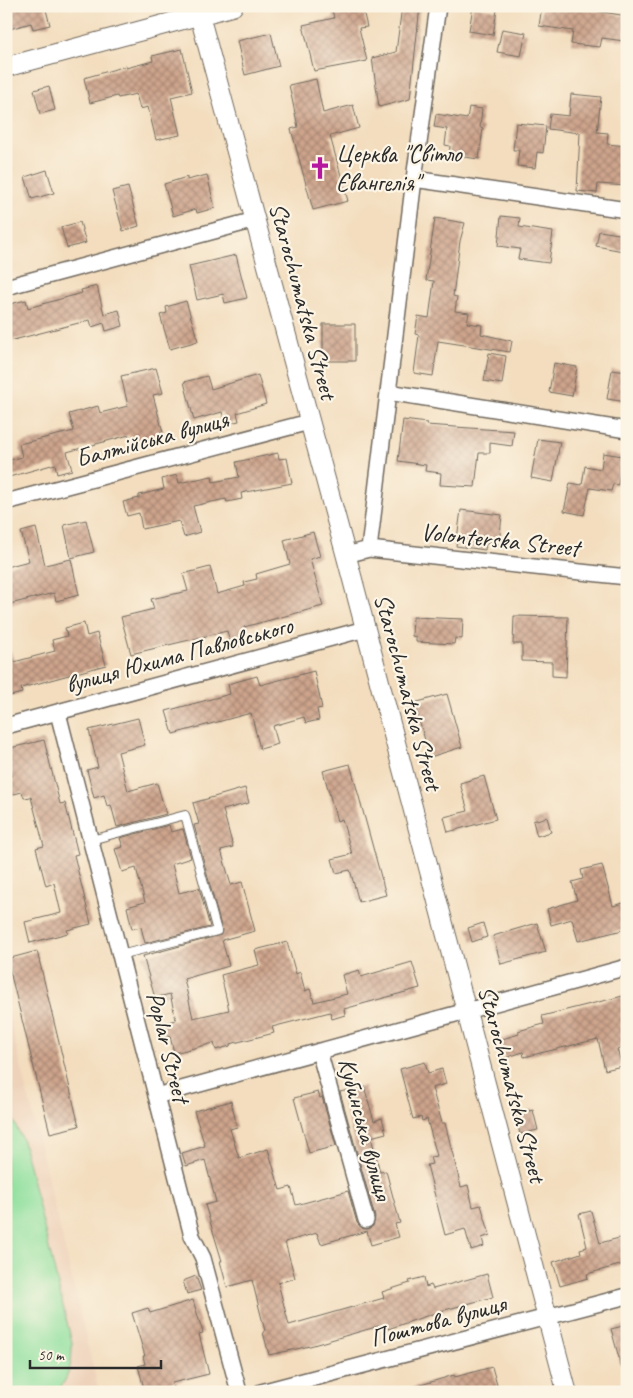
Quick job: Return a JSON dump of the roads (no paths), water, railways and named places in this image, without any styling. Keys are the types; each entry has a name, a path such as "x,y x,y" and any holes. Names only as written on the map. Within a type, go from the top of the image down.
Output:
{"street":[{"path":"6,67 199,10 233,6"},
{"path":"346,555 369,549 414,179 438,6"},
{"name":"Starochumatska Street","path":"199,10 346,555 567,1392"},
{"path":"414,179 627,210"},
{"path":"6,288 255,220"},
{"path":"388,392 627,430"},
{"name":"Балтійська вулиця","path":"6,502 310,422"},
{"name":"Volonterska Street","path":"369,549 627,577"},
{"name":"вулиця Юхима Павловського","path":"6,726 365,628"},
{"name":"Poplar Street","path":"58,712 192,1236 202,1258 239,1392"},
{"name":"Кубинська вулиця","path":"156,1096 627,967"},
{"name":"Кубинська вулиця","path":"319,1051 366,1220"},
{"name":"Поштова вулиця","path":"261,1392 627,1296"}],"lane":[{"path":"91,840 186,815 217,931 120,955"}],"place":[{"name":"Церква \"Світло Євангелія\"","path":"320,168"}]}
